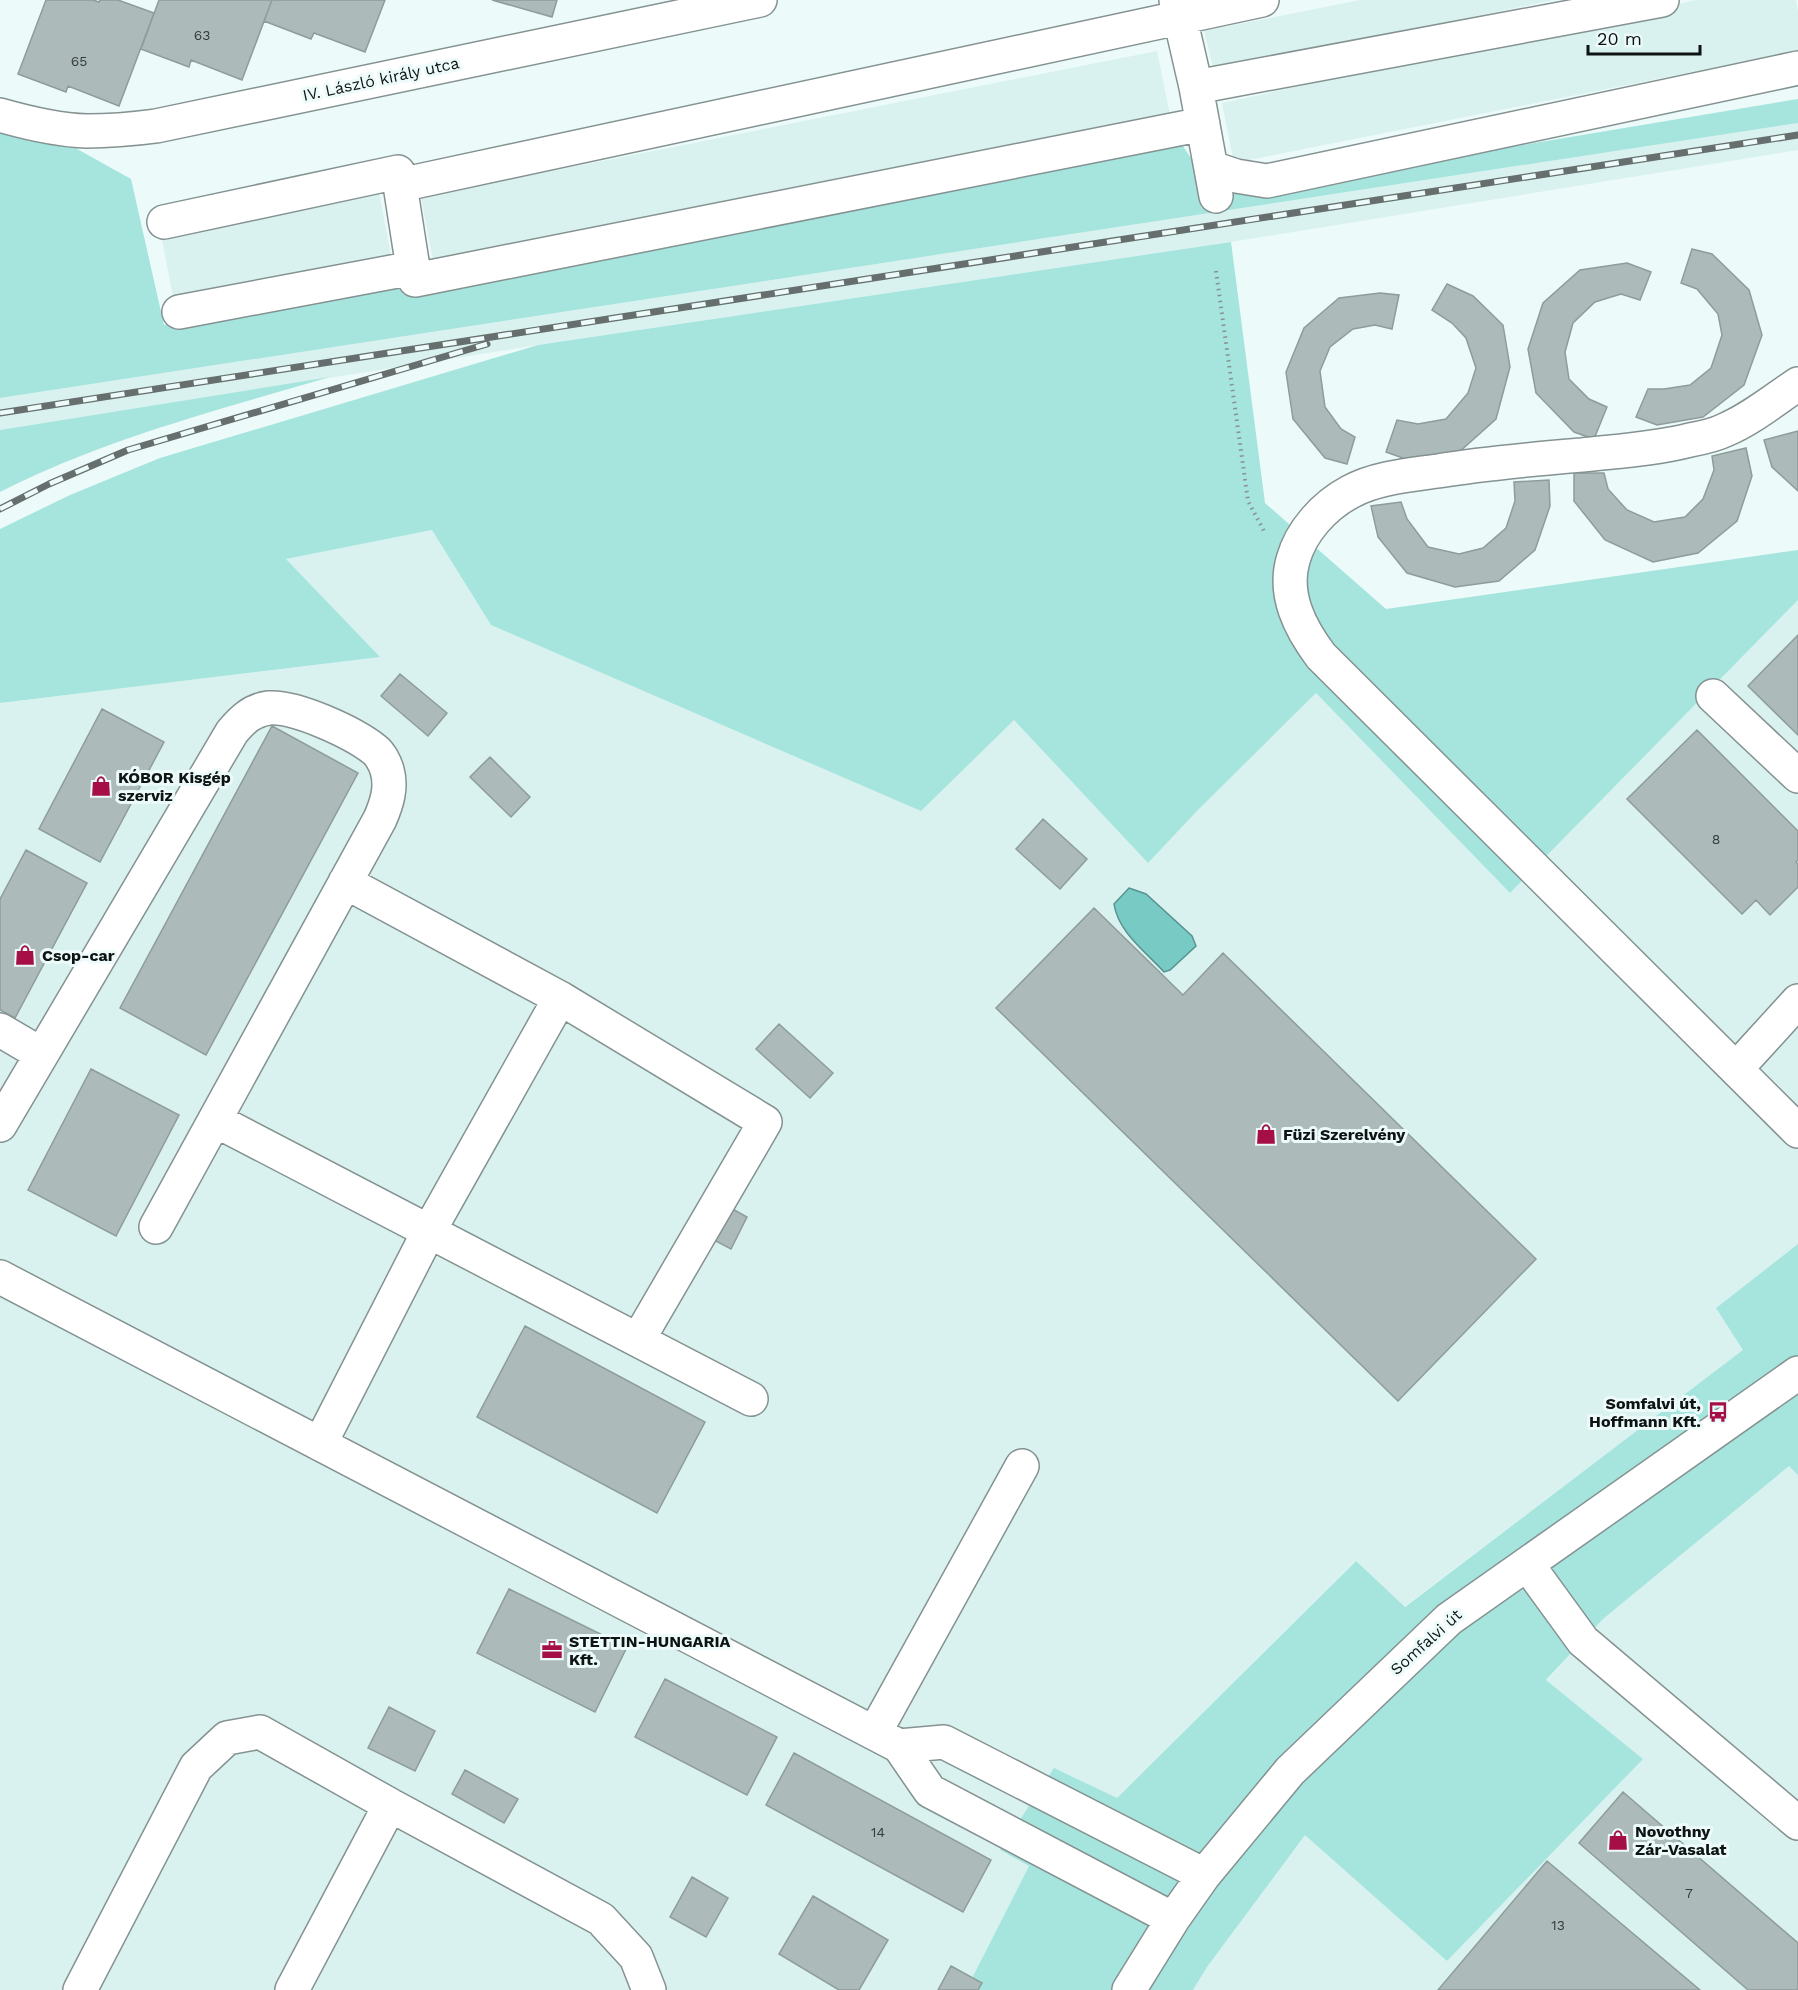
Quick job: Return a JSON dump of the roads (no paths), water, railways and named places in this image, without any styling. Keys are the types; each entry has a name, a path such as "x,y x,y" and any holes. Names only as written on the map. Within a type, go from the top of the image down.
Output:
{"street":[{"name":"IV. László király utca","path":"0,115 33,124 84,131 156,126 759,0"},
{"path":"400,185 1179,8 1262,0"},
{"path":"1196,87 1662,0"},
{"path":"1179,8 1214,182 1236,176 1267,180 1798,68"},
{"path":"164,222 398,172 415,280 1203,124"},
{"path":"178,312 412,268"},
{"path":"1798,384 1752,416 1724,431 1688,441 1632,450 1482,464 1369,484 1334,502 1306,530 1296,548 1291,567 1290,588 1300,625 1321,656 1798,1131"},
{"path":"1713,696 1798,776"},
{"path":"0,1125 231,732 243,719 269,708 303,713 362,741 377,752 387,768 388,801 156,1227"},
{"path":"345,882 560,998 765,1122 638,1340"},
{"path":"320,1444 429,1231 560,998"},
{"path":"1736,1069 1798,1001"},
{"path":"0,1030 41,1054"},
{"path":"215,1120 751,1399"},
{"path":"0,1277 887,1739 930,1791 1173,1919"},
{"name":"Somfalvi út","path":"1129,1990 1173,1919 1204,1875 1290,1772 1449,1619 1798,1373"},
{"path":"887,1739 1022,1466"},
{"path":"1527,1564 1583,1641 1798,1823"},
{"path":"80,1990 196,1767 227,1738 260,1732 601,1919 636,1957 649,1990"},
{"path":"887,1739 944,1742 1204,1875"},
{"path":"292,1990 390,1805"}],"railway":[{"path":"0,413 1798,135"},
{"path":"0,509 49,484 128,450 487,344"}],"place":[{"name":"KÓBOR Kisgép szerviz","path":"101,786"},
{"name":"Csop-car","path":"25,955"},
{"name":"Füzi Szerelvény","path":"1266,1134"},
{"name":"Somfalvi út, Hoffmann Kft.","path":"1718,1412"},
{"name":"STETTIN-HUNGARIA Kft.","path":"552,1650"},
{"name":"Novothny Zár-Vasalat","path":"1618,1840"}]}
